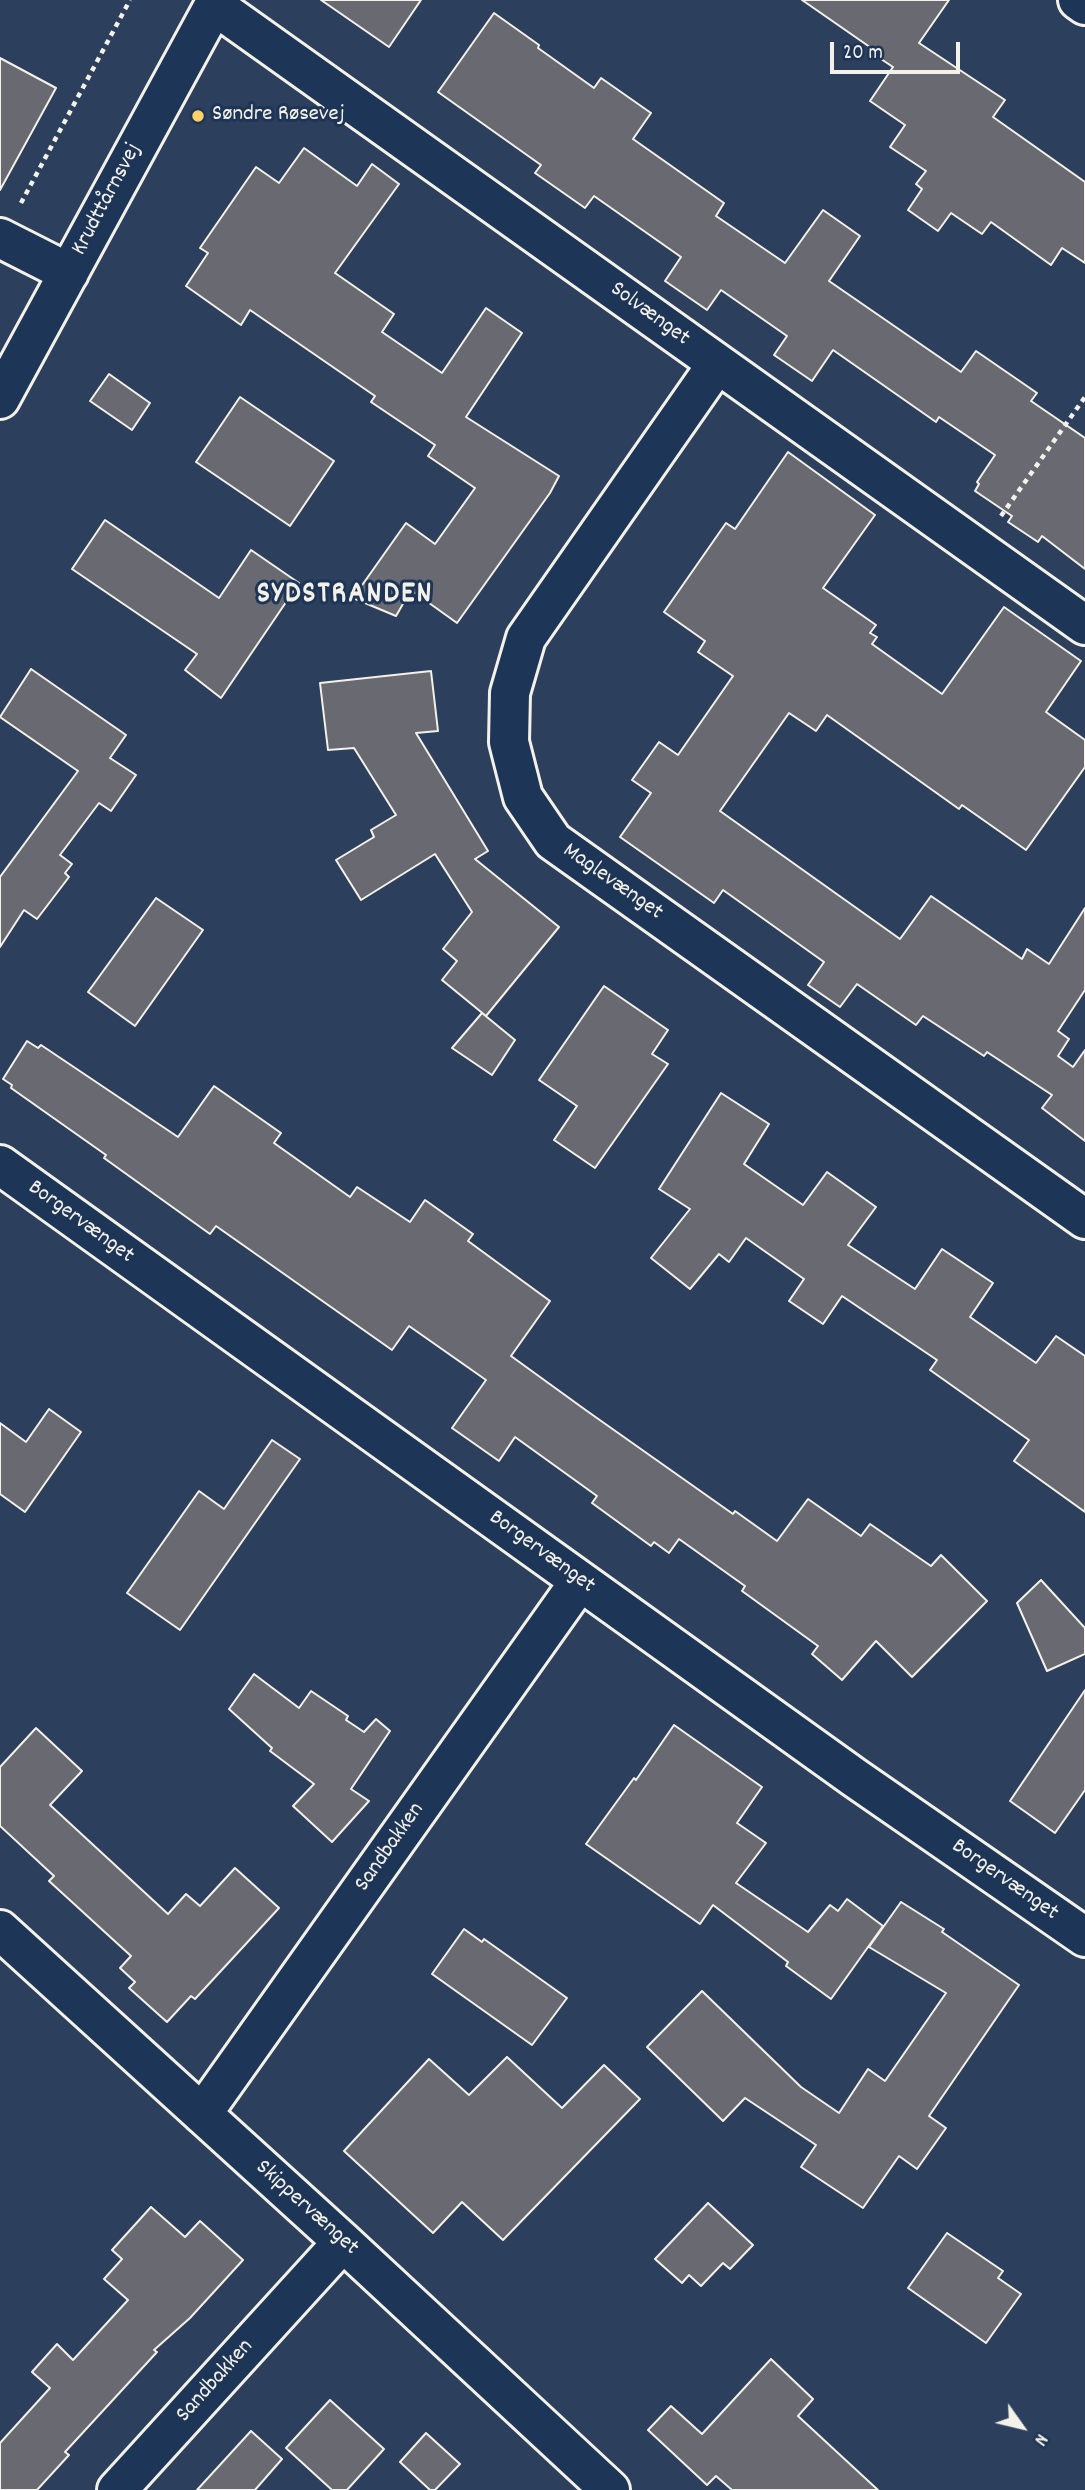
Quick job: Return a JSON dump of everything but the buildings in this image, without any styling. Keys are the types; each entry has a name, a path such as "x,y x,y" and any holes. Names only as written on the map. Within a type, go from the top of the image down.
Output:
{"street":[{"path":"1079,0 1085,5"},
{"name":"Krudttårnsvej","path":"0,399 215,2"},
{"name":"Solvænget","path":"215,2 1085,625"},
{"path":"1,239 69,273"},
{"name":"Maglevænget","path":"718,364 526,638 510,693 509,742 523,797 554,841 1085,1219"},
{"name":"Borgervænget","path":"0,1165 855,1778 1085,1937"},
{"name":"Sandbakken","path":"202,2114 580,1581"},
{"name":"Skippervænget","path":"0,1930 343,2242 610,2490"},
{"name":"Sandbakken","path":"117,2490 343,2242"}],"path":[{"path":"1,239 130,0"},
{"path":"978,549 1085,397"}],"place":[{"name":"Søndre Røsevej","path":"198,116"}],"district":[{"name":"SYDSTRANDEN","path":"345,597"}]}
